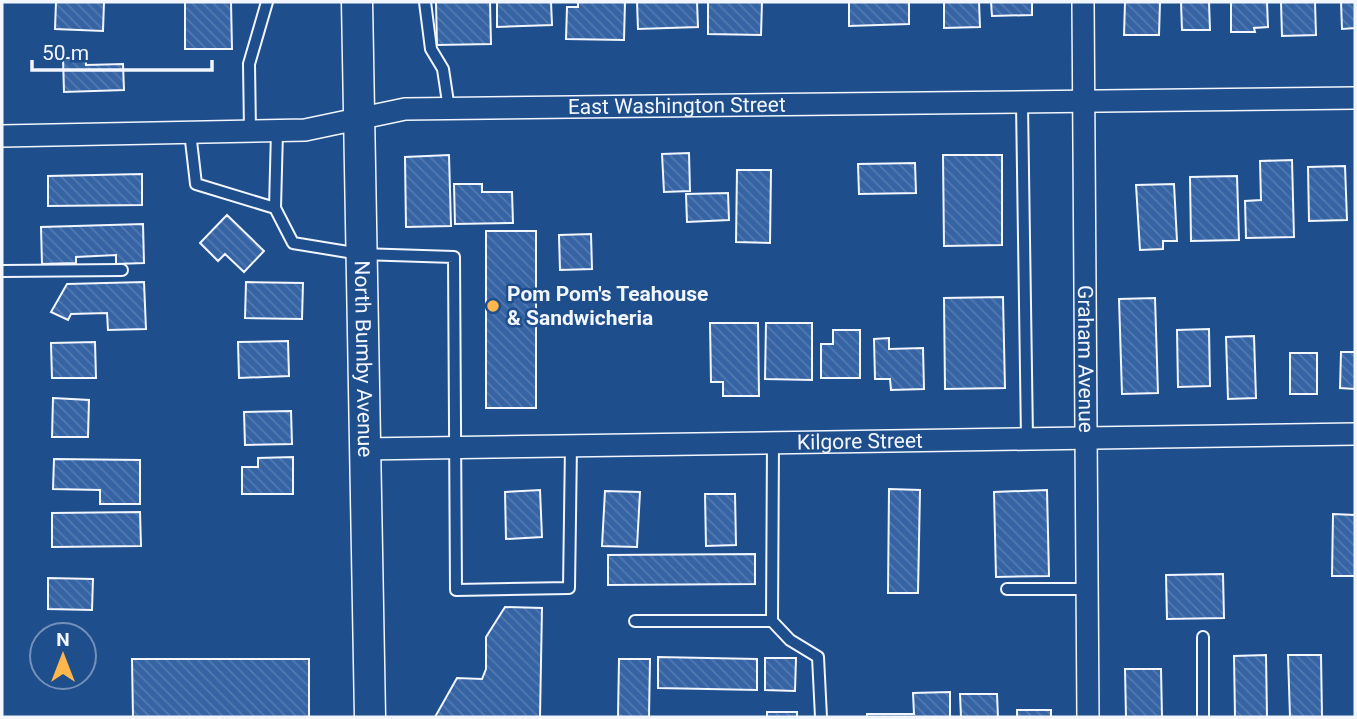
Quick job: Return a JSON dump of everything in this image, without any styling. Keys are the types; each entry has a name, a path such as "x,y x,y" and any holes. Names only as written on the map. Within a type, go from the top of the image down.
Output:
{"street":[{"name":"North Bumby Avenue","path":"357,2 363,449 370,717"},
{"name":"Graham Avenue","path":"1083,2 1088,717"},
{"name":"East Washington Street","path":"2,136 305,130 405,110 1355,98"},
{"name":"Kilgore Street","path":"363,449 1355,434"}],"lane":[{"path":"250,131 250,64 268,2"},
{"path":"425,2 431,48 443,69 449,109"},
{"path":"1022,104 1027,438"},
{"path":"277,131 275,208 293,243 360,254 454,257 456,590 569,588 571,445"},
{"path":"190,132 196,184 275,208"},
{"path":"2,271 122,271"},
{"path":"773,442 772,621 790,640 818,657 821,717"},
{"path":"1007,589 1086,589"},
{"path":"635,621 772,621"},
{"path":"1203,638 1203,717"}],"building":[{"path":"56,2 104,2 103,31 55,29"},
{"path":"185,2 231,2 232,49 185,49"},
{"path":"436,2 490,2 491,44 437,45"},
{"path":"497,2 551,2 552,25 497,27"},
{"path":"578,2 625,2 624,40 566,39 567,7 578,7"},
{"path":"637,2 697,2 698,27 638,29"},
{"path":"708,2 762,2 761,35 708,34"},
{"path":"849,2 909,2 909,24 849,26"},
{"path":"944,2 979,2 980,27 944,28"},
{"path":"991,2 1032,2 1032,15 992,16"},
{"path":"1125,2 1160,2 1159,35 1124,35"},
{"path":"1181,2 1209,2 1210,30 1182,30"},
{"path":"1231,2 1267,2 1268,27 1254,28 1255,32 1231,32"},
{"path":"1281,2 1315,2 1316,35 1282,36"},
{"path":"1341,2 1355,2 1355,28 1342,29"},
{"path":"63,58 86,58 86,65 123,64 124,90 64,92"},
{"path":"689,153 690,191 664,192 662,154"},
{"path":"449,155 451,226 406,227 405,157"},
{"path":"943,155 1002,155 1002,245 944,246"},
{"path":"1292,160 1294,237 1246,238 1245,201 1261,200 1260,161"},
{"path":"915,163 916,193 859,194 858,164"},
{"path":"1345,166 1347,220 1309,221 1308,167"},
{"path":"737,170 771,170 770,243 736,242"},
{"path":"142,174 142,205 48,206 48,176"},
{"path":"1237,176 1239,240 1191,241 1190,177"},
{"path":"454,184 482,184 482,192 512,192 513,223 455,224"},
{"path":"1174,184 1177,241 1163,241 1163,249 1140,250 1136,185"},
{"path":"728,193 729,220 687,222 686,194"},
{"path":"227,215 264,251 244,272 225,254 218,261 200,243"},
{"path":"143,224 144,263 116,264 116,255 76,257 76,263 42,264 41,227"},
{"path":"486,231 536,231 536,408 486,408"},
{"path":"591,234 592,269 560,270 559,235"},
{"path":"144,282 146,329 108,330 107,313 71,314 68,320 51,312 67,284"},
{"path":"246,282 303,283 302,319 245,318"},
{"path":"1003,297 1005,388 945,389 944,298"},
{"path":"1155,298 1158,393 1122,394 1119,299"},
{"path":"710,323 758,323 759,396 723,396 723,382 711,382"},
{"path":"766,323 812,323 812,380 765,379"},
{"path":"1209,329 1210,386 1178,387 1177,330"},
{"path":"833,330 860,330 860,378 821,378 821,344 833,344"},
{"path":"1254,336 1256,398 1228,399 1226,337"},
{"path":"889,338 889,349 923,348 924,389 891,390 890,379 875,379 874,339"},
{"path":"288,341 289,376 239,378 238,342"},
{"path":"95,342 96,378 52,378 51,343"},
{"path":"1341,352 1355,352 1355,389 1340,388"},
{"path":"1290,353 1317,353 1317,394 1290,394"},
{"path":"53,398 89,400 88,437 52,437"},
{"path":"291,411 292,444 245,445 244,412"},
{"path":"293,457 293,494 242,494 242,467 258,467 258,458"},
{"path":"54,459 140,460 140,504 100,504 100,490 53,489"},
{"path":"889,489 920,490 918,593 888,593"},
{"path":"540,490 542,537 506,539 505,492"},
{"path":"1047,490 1049,576 996,577 994,492"},
{"path":"605,491 640,492 637,547 602,546"},
{"path":"705,494 735,494 736,545 706,546"},
{"path":"140,512 141,546 52,547 52,513"},
{"path":"1333,514 1355,515 1355,576 1332,576"},
{"path":"755,554 755,584 608,585 608,555"},
{"path":"1223,574 1224,618 1167,619 1166,575"},
{"path":"48,578 93,579 92,610 48,609"},
{"path":"505,607 542,608 540,717 435,717 457,678 482,679 486,669 486,637"},
{"path":"1266,655 1267,717 1235,717 1234,656"},
{"path":"1288,655 1321,655 1322,717 1290,717"},
{"path":"658,657 757,659 757,690 658,688"},
{"path":"765,658 796,658 795,691 765,690"},
{"path":"132,659 309,659 309,717 133,717"},
{"path":"619,659 650,659 649,717 618,717"},
{"path":"1125,669 1161,669 1162,717 1126,717"},
{"path":"950,692 950,717 867,717 867,714 914,714 913,693"},
{"path":"960,694 997,694 998,717 961,717"},
{"path":"1017,710 1051,710 1051,717 1017,717"},
{"path":"767,712 797,712 797,717 767,717"}],"place":[{"name":"Pom Pom's Teahouse & Sandwicheria","path":"493,306"}]}
